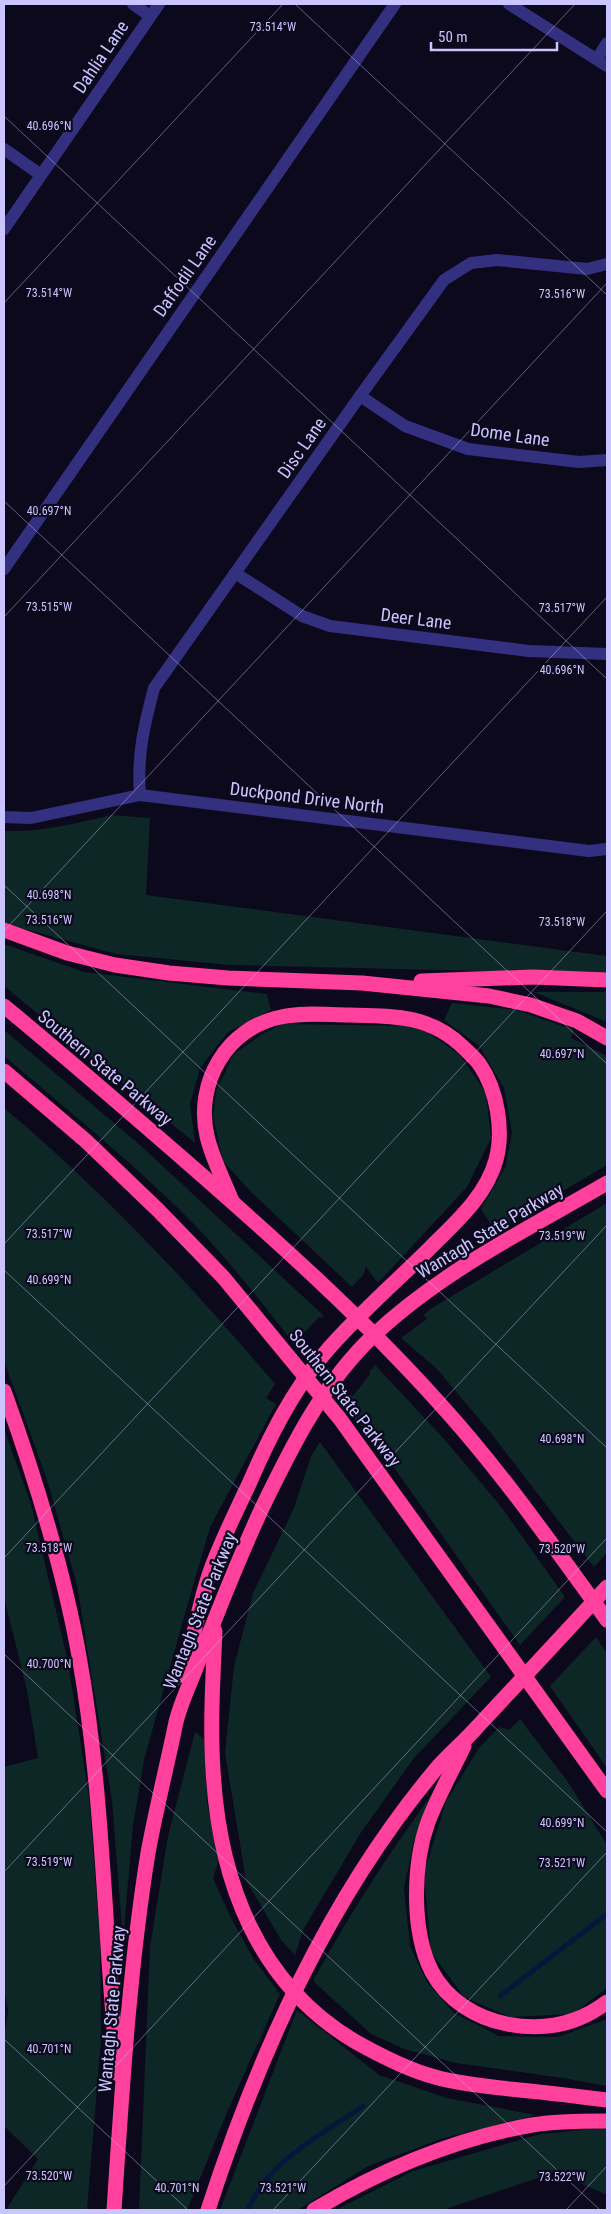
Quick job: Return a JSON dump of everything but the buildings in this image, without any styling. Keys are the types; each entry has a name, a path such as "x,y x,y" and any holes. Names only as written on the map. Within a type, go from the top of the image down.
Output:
{"highway":[{"path":"4,930 67,953 124,966 169,973 228,978 362,983 488,996 531,1005 577,1022 607,1038"},
{"path":"362,983 533,977 607,980"},
{"name":"Southern State Parkway","path":"4,1006 232,1201 305,1267 440,1404 502,1479 607,1620"},
{"path":"177,1720 195,1627 209,1575 269,1438 297,1390 322,1356 350,1324 395,1283 460,1218 483,1190 496,1159 498,1118 494,1096 480,1064 455,1040 427,1023 394,1016 312,1014 280,1017 249,1029 226,1048 211,1076 204,1104 207,1137 232,1201"},
{"name":"Southern State Parkway","path":"4,1071 86,1141 158,1210 223,1277 340,1419 607,1791"},
{"name":"Wantagh State Parkway","path":"114,2210 121,2109 139,1918 160,1790 177,1720 215,1617 243,1548 288,1454 316,1405 342,1370 372,1337 414,1300 467,1264 607,1183"},
{"path":"4,1391 45,1512 79,1655 90,1726 110,1994 121,2109"},
{"path":"208,2210 241,2114 272,2041 334,1917 365,1866 437,1767 469,1736 607,1587"},
{"path":"215,1617 212,1737 216,1806 227,1862 237,1896 250,1929 271,1964 313,2012 339,2032 398,2064 434,2077 470,2084 607,2100"},
{"path":"469,1736 428,1823 419,1863 416,1898 420,1938 432,1972 455,2001 487,2020 527,2028 563,2025 594,2012 607,2002"},
{"path":"314,2210 389,2170 442,2149 533,2125 607,2121"}],"street":[{"path":"133,4 150,16"},
{"name":"Dahlia Lane","path":"4,229 159,4"},
{"name":"Daffodil Lane","path":"4,569 395,4"},
{"path":"509,4 602,63 607,43"},
{"path":"4,149 42,175"},
{"name":"Disc Lane","path":"140,795 138,767 144,727 154,688 444,280 471,263 497,260 587,270 607,264"},
{"name":"Dome Lane","path":"360,396 405,426 468,448 579,462 607,460"},
{"name":"Deer Lane","path":"235,573 302,616 330,626 528,651 607,654"},
{"name":"Duckpond Drive North","path":"4,817 31,818 140,795 579,850 607,849"}],"green space":[{"path":"111,815 150,818 146,895 607,956 607,974 230,965 116,954 4,922 4,831 45,829"},
{"path":"4,944 84,972 267,994 271,1010 228,1032 200,1068 190,1104 195,1143 4,986"},
{"path":"534,992 607,992 607,1022"},
{"path":"452,1003 516,1010 574,1030 571,1038 607,1056 607,1165 495,1231 481,1209 505,1168 512,1133 504,1088 479,1046 444,1020"},
{"path":"283,1024 409,1026 427,1032 460,1055 486,1093 491,1138 467,1187 378,1283 366,1267 363,1275 352,1287 251,1192 223,1161 213,1116 216,1091 234,1054 264,1033"},
{"path":"4,1030 140,1145 324,1316 322,1318 319,1317 303,1334 305,1336 297,1348 255,1294 179,1209 115,1150 4,1056"},
{"path":"4,1108 76,1172 145,1240 275,1384 266,1398 276,1404 210,1527 144,1760 133,1825 123,1941 112,1801 77,1585 47,1480 4,1361"},
{"path":"607,1203 607,1553 594,1567 490,1432 436,1368 401,1338 427,1319 423,1315 432,1308"},
{"path":"375,1365 446,1441 502,1508 565,1597 520,1645 385,1455 344,1406"},
{"path":"4,1429 31,1504 68,1662 89,1797 100,1941 101,2039 87,2210 6,2210 38,2159 4,2126 4,2039 8,2010 4,1990 4,1767 38,1758 27,1690 4,1597"},
{"path":"320,1442 491,1677 414,1758 360,1834 303,1930 295,1955 281,1940 246,1880 225,1753 234,1666 253,1593 294,1508 311,1456"},
{"path":"596,1637 607,1654 607,1768 550,1686"},
{"path":"520,1719 568,1782 607,1845 607,1988 573,2014 510,2017 464,1997 431,1952 424,1873 446,1802 479,1748 499,1727 509,1730"},
{"path":"195,1732 204,1739 207,1803 219,1860 213,1878 230,1916 253,1958 280,1994 228,2110 187,2210 139,2210 150,1947 168,1836"},
{"path":"446,1775 414,1841 404,1888 410,1946 427,1982 454,2013 499,2036 558,2037 607,2019 607,2086 456,2063 404,2049 371,2034 313,1981 343,1928 376,1876"},
{"path":"297,2010 379,2075 447,2098 536,2115 444,2138 368,2166 298,2210 220,2210"},
{"path":"607,2128 607,2195 555,2172 443,2210 335,2210 413,2171 540,2134"}],"waterway":[{"path":"500,1996 607,1914"},
{"path":"248,2210 268,2177 282,2163 297,2150 363,2106"}]}
